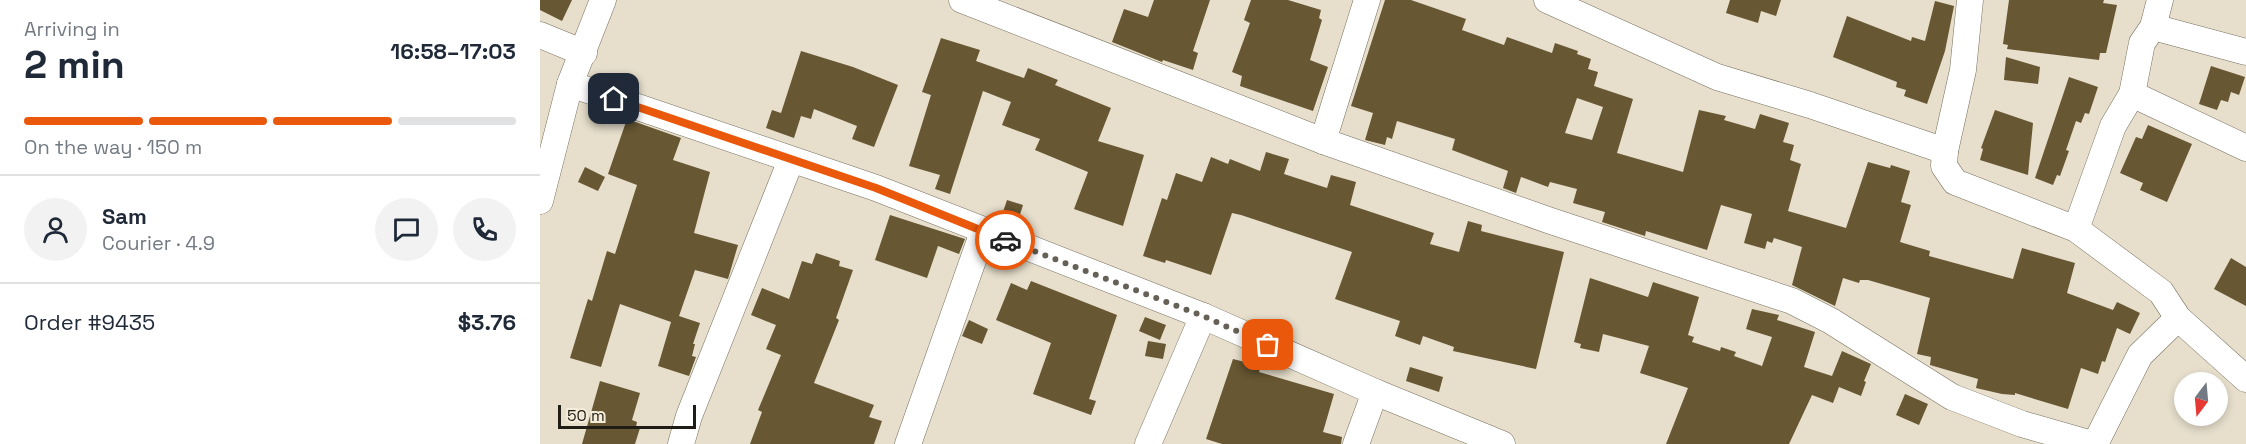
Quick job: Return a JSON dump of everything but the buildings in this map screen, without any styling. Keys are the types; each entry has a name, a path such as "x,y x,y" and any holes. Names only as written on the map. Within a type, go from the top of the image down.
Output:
{"street":[{"path":"540,201 570,84 603,0"},
{"path":"962,0 1323,141 1548,220 1792,301 1831,321 1952,397 2022,424 2094,444 2140,355 2178,318"},
{"path":"1323,141 1367,0"},
{"path":"1547,0 1717,77 1810,105 1945,151"},
{"path":"1970,0 1964,70 1945,151 1944,166 1955,182 2076,229 2161,292 2178,318 2246,379"},
{"path":"2076,229 2113,126 2132,94 2142,43 2153,27 2160,0"},
{"path":"2153,27 2246,52"},
{"path":"540,35 584,53"},
{"path":"570,84 876,188 983,232 1203,316 1375,392 1502,444"},
{"path":"2132,94 2246,148"},
{"path":"681,444 689,416 791,160"},
{"path":"908,444 983,232"},
{"path":"1148,444 1203,316"},
{"path":"1356,444 1375,392"}],"way so far":[{"path":"1005,240 1203,316 1268,345"}],"route":[{"path":"614,99 876,188 1005,240"}]}
